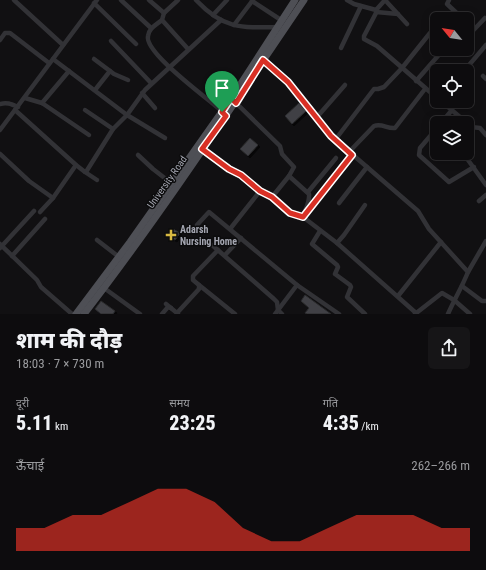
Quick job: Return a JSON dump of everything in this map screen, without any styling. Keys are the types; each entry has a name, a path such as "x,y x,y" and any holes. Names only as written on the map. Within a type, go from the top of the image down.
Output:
{"main road":[{"path":"233,101 281,20 295,0"},
{"name":"University Road","path":"84,314 202,149 224,114 304,0"},
{"path":"76,314 119,257 171,183 224,114"}],"street":[{"path":"14,0 63,45"},
{"path":"121,0 151,28"},
{"path":"149,0 164,13"},
{"path":"178,0 164,13 162,20 151,28 148,36 148,44 170,68 224,114"},
{"path":"196,0 207,12 234,25 250,27 286,26"},
{"path":"213,15 226,0"},
{"path":"234,25 253,0 281,20"},
{"path":"347,0 354,4 376,11 398,14"},
{"path":"408,24 385,0 376,11 364,38 377,46 430,93"},
{"path":"449,0 447,4 456,12"},
{"path":"0,130 95,2 136,44"},
{"path":"341,48 361,6"},
{"path":"474,29 485,18"},
{"path":"162,20 188,49"},
{"path":"85,172 88,170 113,129 127,115 142,93 151,83 170,68 188,49 221,20"},
{"path":"0,29 10,33 51,61 69,70 127,115 165,138"},
{"path":"0,40 7,32"},
{"path":"335,140 374,89 384,87 402,68 430,33"},
{"path":"111,41 151,83"},
{"path":"470,64 486,45"},
{"path":"416,81 438,56"},
{"path":"94,59 123,79 128,80"},
{"path":"263,60 288,82 335,140 418,211 429,229 468,272"},
{"path":"42,102 69,70"},
{"path":"95,90 110,70"},
{"path":"317,117 345,85"},
{"path":"303,217 374,126 380,125 395,128 425,89"},
{"path":"142,93 156,108"},
{"path":"25,98 42,102 89,135"},
{"path":"233,101 280,146 282,154 294,168 272,197"},
{"path":"0,104 6,102 10,103 76,165 97,180"},
{"path":"450,108 459,116"},
{"path":"85,110 113,129"},
{"path":"447,116 452,110"},
{"path":"474,126 480,128 486,135"},
{"path":"430,136 420,148 419,156 449,182 474,168"},
{"path":"202,149 229,169 241,175 260,191 272,197 290,213 303,217 337,243 416,313 440,293 443,293 454,300 470,314"},
{"path":"0,154 29,181 53,198"},
{"path":"138,155 171,183"},
{"path":"308,192 336,158"},
{"path":"468,160 486,186"},
{"path":"72,314 0,246 53,198 76,165"},
{"path":"338,203 367,167"},
{"path":"289,176 308,192 309,202 303,217"},
{"path":"230,229 260,191"},
{"path":"337,243 365,205"},
{"path":"197,225 209,212 297,285 339,314"},
{"path":"12,256 46,219"},
{"path":"320,231 312,244 337,265 338,267 335,274 351,287 347,297 365,314"},
{"path":"225,256 241,238"},
{"path":"97,240 119,257"},
{"path":"448,314 468,272 486,241"},
{"path":"398,296 441,242"},
{"path":"212,245 277,302 276,312"},
{"path":"218,250 193,276 193,280 235,314"},
{"path":"166,304 178,314 199,289 199,285"},
{"path":"276,312 297,285"},
{"path":"462,286 482,301 486,301"},
{"path":"104,288 140,314"},
{"path":"162,314 168,307 171,308"},
{"path":"276,312 282,314"}],"building":[{"path":"299,103 306,111 292,124 285,116"},
{"path":"250,138 258,145 248,156 240,149"},
{"path":"173,229 180,233 175,240 168,236"},
{"path":"305,295 331,314 305,313 309,308 301,301"},
{"path":"101,301 115,311 113,314 101,314 95,309"}],"place":[{"name":"Adarsh Nursing Home","path":"171,235"}],"route":[{"path":"263,60 288,82 331,136 352,155 303,217 290,213 272,197 260,191 241,175 229,169 202,149 226,116 222,112 231,98 236,103 263,60"}]}
